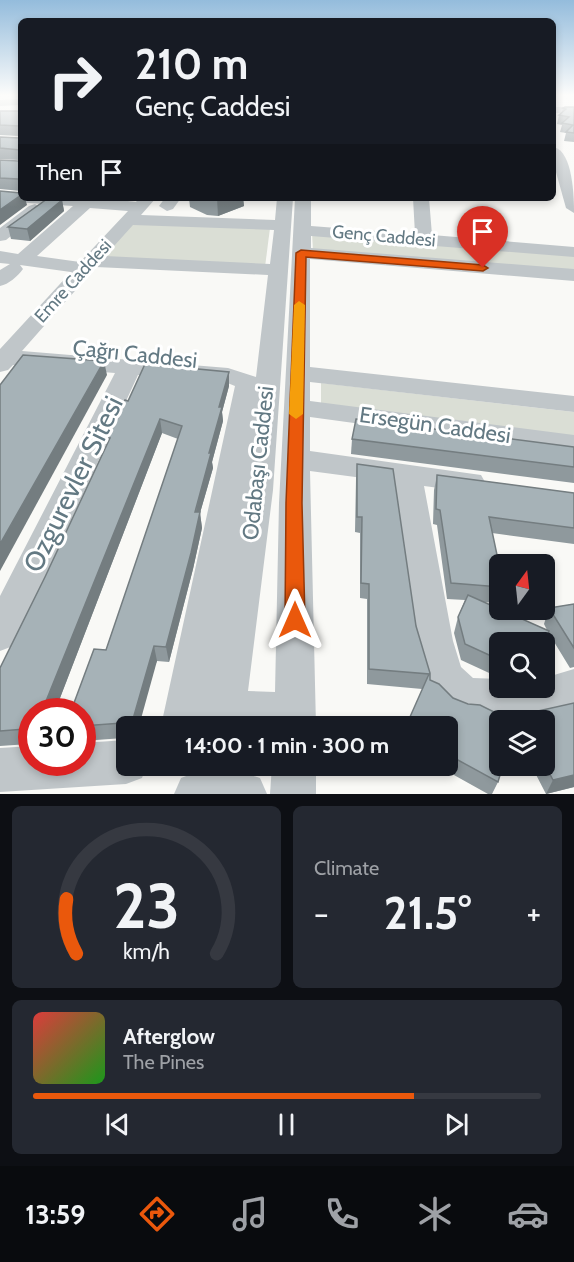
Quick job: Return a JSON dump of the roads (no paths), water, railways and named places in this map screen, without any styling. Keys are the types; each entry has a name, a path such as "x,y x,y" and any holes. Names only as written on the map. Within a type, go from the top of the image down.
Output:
{"street":[{"path":"556,145 565,168 574,208"},
{"path":"0,196 18,198"},
{"path":"0,236 46,201"},
{"path":"7,267 84,201"},
{"path":"92,201 293,226"},
{"name":"Odabaşı Caddesi","path":"223,716 258,490 278,270 302,201"},
{"path":"421,201 424,240"},
{"name":"Emre Caddesi","path":"6,351 139,208"},
{"path":"0,217 22,219"},
{"name":"Odabaşı Caddesi","path":"293,226 297,373 296,716"},
{"name":"Genç Caddesi","path":"293,226 424,240 574,252"},
{"name":"Genç Caddesi","path":"293,226 574,275"},
{"path":"7,267 278,270"},
{"name":"Çağrı Caddesi","path":"6,351 269,367"},
{"name":"Ozgurevler Sitesi","path":"6,351 130,367 228,375 248,382 184,716"},
{"name":"Ozgurevler Sitesi","path":"0,634 130,367"},
{"name":"Ersegün Caddesi","path":"297,373 574,404"},
{"name":"Ersegün Caddesi","path":"296,407 574,444"},
{"path":"295,459 496,486"},
{"path":"407,474 434,641 444,678 464,697 532,701 574,688"},
{"path":"0,770 116,763"},
{"path":"293,794 294,776"}]}
